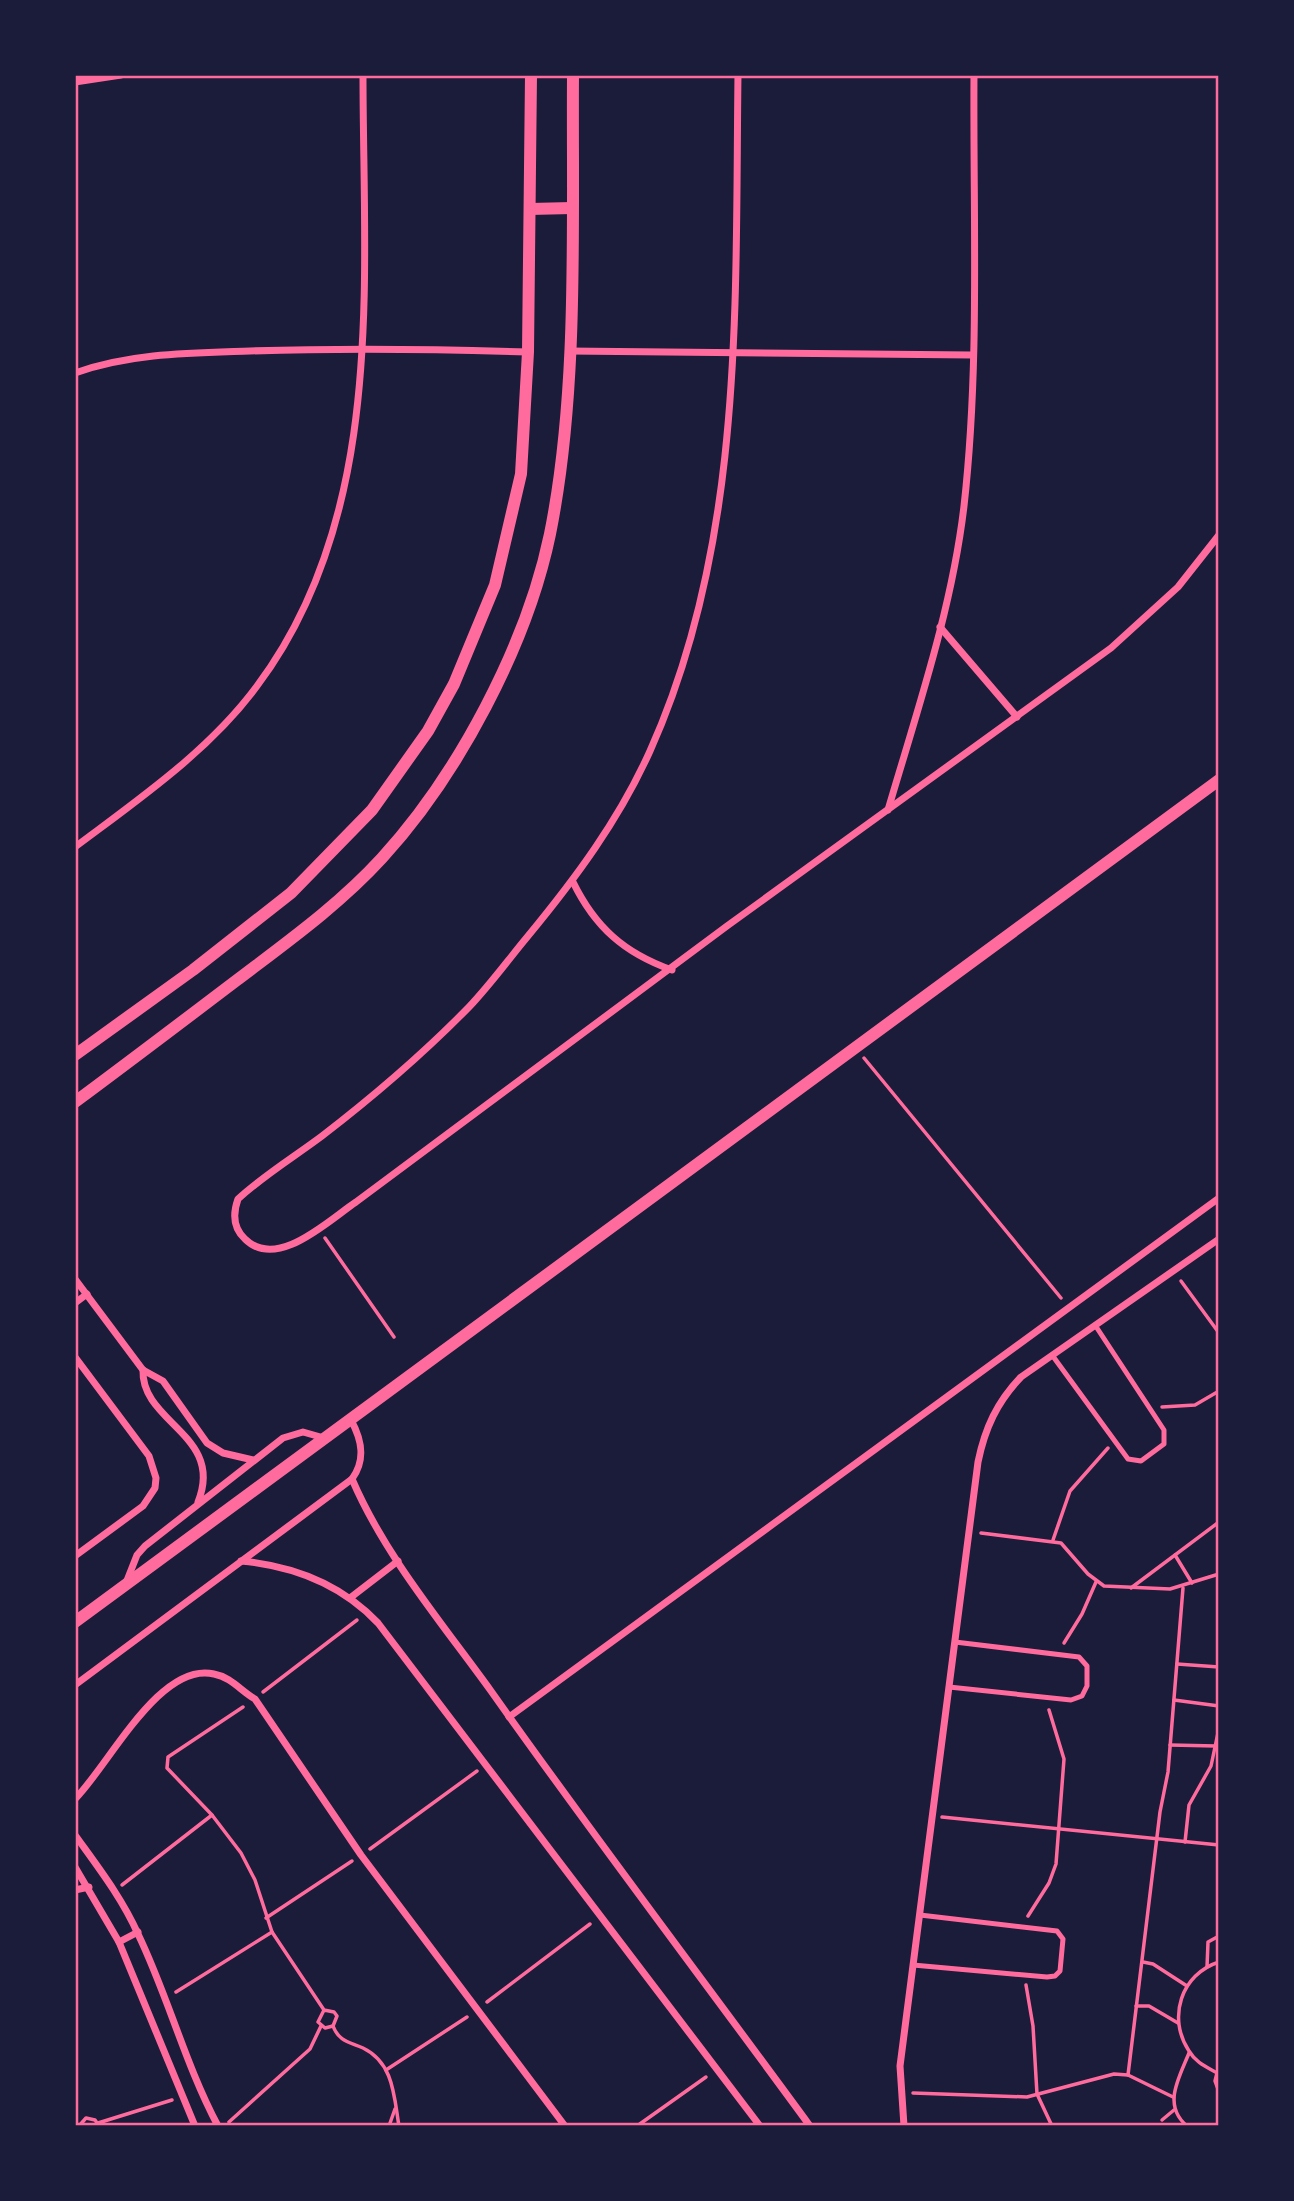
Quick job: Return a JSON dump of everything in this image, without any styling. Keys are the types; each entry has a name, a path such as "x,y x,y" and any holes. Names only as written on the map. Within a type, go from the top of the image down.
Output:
{"street":[{"path":"75,82 121,75"},
{"path":"75,847 159,785 211,736 257,686 296,621 328,550 347,477 363,347 363,75"},
{"path":"75,1055 193,970 290,893 372,810 428,732 477,635 510,530 524,447 528,352 531,75"},
{"path":"75,1102 323,915 383,857 429,797 487,701 532,598 549,537 559,483 568,351 573,75"},
{"path":"738,75 735,351 718,513 698,613 685,661 643,765 601,841 573,882 473,1003 379,1091 238,1199 234,1210 241,1236 260,1248 282,1247 318,1228 1111,648 1178,587 1219,535"},
{"path":"888,810 940,627 963,508 972,355 974,75"},
{"path":"530,209 572,208"},
{"path":"75,373 130,359 165,355 363,347 528,352"},
{"path":"568,351 972,355"},
{"path":"940,627 1017,717"},
{"path":"75,1622 1219,780"},
{"path":"573,882 585,907 611,938 645,961 672,970"},
{"path":"509,1717 1219,1198"},
{"path":"904,2126 900,2092 913,1965 979,1454 993,1415 1021,1377 1219,1238"},
{"path":"75,1279 143,1370 148,1394 191,1443 201,1459 203,1483 197,1504"},
{"path":"75,1303 87,1294"},
{"path":"75,1357 149,1456 156,1478 155,1488 143,1506 75,1556"},
{"path":"143,1370 163,1381 207,1443 223,1453 253,1461"},
{"path":"165,1413 177,1403"},
{"path":"75,1685 352,1479 360,1468 361,1459 359,1439 351,1420"},
{"path":"126,1584 137,1555 145,1546 253,1461 295,1432 310,1433 324,1439"},
{"path":"352,1479 367,1514 398,1561 509,1717 810,2126"},
{"path":"241,1560 299,1572 350,1598 367,1612 760,2126"},
{"path":"350,1598 398,1561"},
{"path":"75,1798 156,1699 186,1675 204,1672 223,1676 255,1699 361,1855 565,2126"},
{"path":"75,1787 87,1784"},
{"path":"75,1835 115,1891 138,1932 188,2060 218,2126"},
{"path":"75,1867 119,1942 195,2126"},
{"path":"75,1890 89,1887"},
{"path":"119,1942 138,1932"}],"lane":[{"path":"1052,1355 1128,1459 1138,1462 1164,1444 1164,1430 1095,1325"},
{"path":"949,1687 1077,1699 1087,1686 1088,1671 1084,1661 1057,1654 955,1642"},
{"path":"913,1965 1024,1975 1055,1976 1059,1971 1063,1939 1057,1931 920,1915"}],"path":[{"path":"855,1048 1069,1308"},
{"path":"318,1228 394,1338"},
{"path":"1174,1270 1219,1333"},
{"path":"1149,1408 1195,1405 1219,1391"},
{"path":"1053,1540 1070,1491 1115,1441"},
{"path":"1131,1588 1219,1522"},
{"path":"969,1531 1053,1540 1068,1548 1096,1582 1131,1588 1183,1588 1219,1574"},
{"path":"1175,1555 1192,1584"},
{"path":"1057,1654 1082,1614 1096,1582"},
{"path":"1128,2075 1170,1745 1183,1588"},
{"path":"324,2010 272,1932 250,1871 212,1815 167,1768 166,1761 255,1699 367,1612"},
{"path":"1177,1664 1219,1667"},
{"path":"1021,1927 1054,1874 1059,1829 1065,1759 1045,1697"},
{"path":"1174,1700 1219,1706"},
{"path":"1185,1842 1189,1805 1211,1766 1219,1728"},
{"path":"1170,1745 1216,1746"},
{"path":"266,1918 361,1855 484,1766"},
{"path":"115,1891 212,1815"},
{"path":"932,1816 1219,1845"},
{"path":"386,2070 478,2010 600,1917"},
{"path":"166,1998 272,1932"},
{"path":"1207,1967 1209,1942 1218,1935"},
{"path":"1142,1962 1153,1964 1186,1986"},
{"path":"1219,1962 1207,1967 1186,1986 1178,2023 1189,2053 1198,2062 1218,2073 1214,2081 1219,2092"},
{"path":"1024,1975 1034,2026 1037,2094 1052,2126"},
{"path":"1136,2006 1149,2006 1178,2023"},
{"path":"225,2126 310,2049 321,2026 318,2017 324,2010 329,2009 337,2016 333,2026"},
{"path":"321,2026 333,2026"},
{"path":"333,2026 343,2041 365,2049 386,2070 394,2090 399,2126"},
{"path":"1187,2126 1174,2110 1173,2097 1189,2053"},
{"path":"637,2126 717,2069"},
{"path":"900,2092 1006,2098 1037,2094 1097,2077 1128,2075 1173,2097"},
{"path":"75,2117 79,2125 86,2118 98,2124 181,2097"},
{"path":"389,2126 396,2107"},
{"path":"1163,2120 1174,2110"}]}
